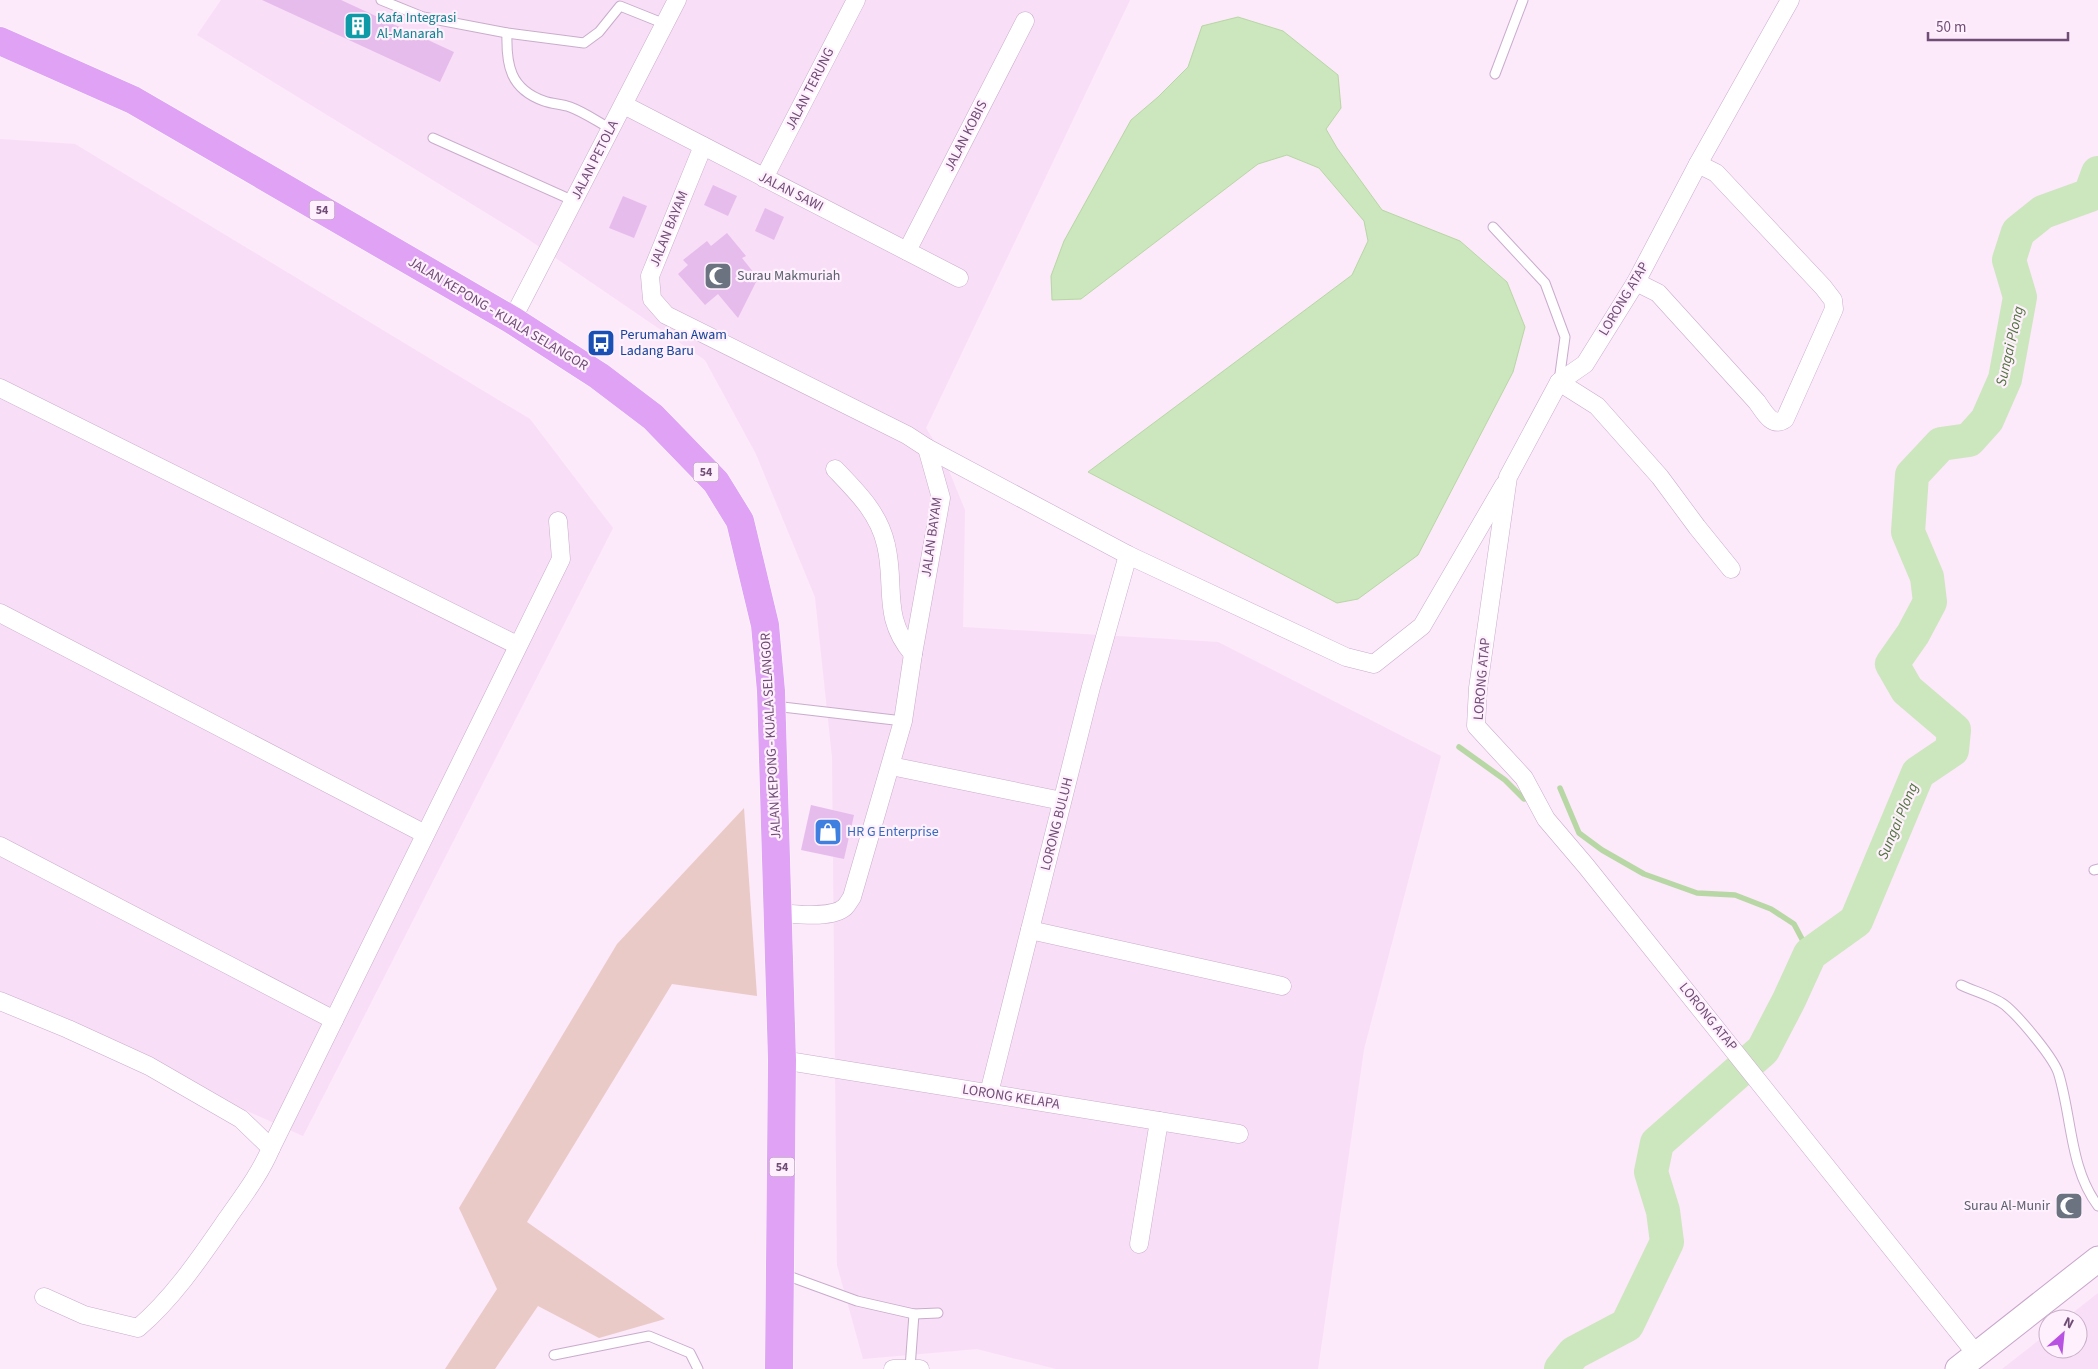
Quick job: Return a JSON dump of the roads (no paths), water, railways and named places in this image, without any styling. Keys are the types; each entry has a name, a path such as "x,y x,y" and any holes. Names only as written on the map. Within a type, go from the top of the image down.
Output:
{"highway":[{"name":"JALAN KEPONG - KUALA SELANGOR","path":"0,41 132,100 512,320 599,376 653,417 716,482 740,521 765,626 771,705 779,913 782,1060 779,1369"},
{"name":"JALAN KEPONG - KUALA SELANGOR","path":"0,59 132,100"}],"main road":[{"path":"1968,1362 2098,1259"}],"street":[{"name":"JALAN PETOLA","path":"512,320 677,0"},
{"name":"JALAN TERUNG","path":"764,178 856,0"},
{"name":"LORONG ATAP","path":"1790,0 1698,164 1636,282 1585,364 1559,382 1508,477 1478,688 1476,726 1524,778 1546,819 1755,1076 1968,1362"},
{"name":"JALAN KOBIS","path":"907,251 1025,22"},
{"name":"JALAN SAWI","path":"624,105 959,278"},
{"name":"JALAN BAYAM","path":"703,146 650,276 652,299 666,314 907,435 927,448 941,498 903,721 852,897 845,907 837,912 825,914 779,913"},
{"path":"1636,282 1658,293 1757,402 1771,420 1777,422 1785,419 1797,388 1829,323 1834,310 1833,300 1716,173 1698,164"},
{"path":"1559,382 1596,406 1660,477 1731,569"},
{"path":"0,388 517,645"},
{"path":"927,448 1128,556 1346,658 1374,664 1392,652 1422,626 1508,477"},
{"path":"835,470 856,491 876,516 886,545 891,611 899,636 913,654"},
{"path":"44,1297 84,1315 138,1328 160,1309 198,1261 263,1166 270,1148 560,559 558,521"},
{"name":"LORONG BULUH","path":"988,1093 1096,670 1128,556"},
{"path":"0,612 425,834"},
{"path":"890,766 1062,801"},
{"path":"0,846 334,1020"},
{"path":"1030,930 1282,986"},
{"path":"0,1001 68,1029 157,1070 241,1119 270,1148"},
{"name":"LORONG KELAPA","path":"782,1060 1239,1134"},
{"path":"1139,1244 1159,1121"}],"lane":[{"path":"381,0 424,17 507,33 584,44 599,32 620,6 665,24"},
{"path":"1494,74 1523,0"},
{"path":"507,33 507,50 512,77 519,88 542,100 570,107 611,129"},
{"path":"433,138 574,201"},
{"path":"1493,227 1545,283 1565,338 1559,382"},
{"path":"771,705 903,721"},
{"path":"1961,985 2005,1005 2042,1047 2059,1073 2074,1154 2091,1197 2098,1206"},
{"path":"781,1273 857,1301 914,1314 938,1313"},
{"path":"908,1369 914,1314"},
{"path":"554,1355 649,1336 690,1353 698,1369"}],"waterway":[{"name":"Sungai Plong","path":"1561,1369 1574,1353 1627,1325 1667,1242 1663,1211 1651,1172 1657,1143 1763,1050 1810,954 1856,921 1918,773 1952,750 1954,730 1907,690 1892,664 1913,634 1930,602 1927,577 1908,532 1912,475 1941,444 1969,440 1987,420 2005,379 2020,297 2009,260 2018,232 2043,212 2090,195 2098,173"},
{"path":"1459,747 1505,780 1524,799 1532,797"},
{"path":"1560,788 1579,833 1602,850 1644,874 1697,893 1735,895 1771,909 1794,924 1810,954"}],"place":[{"name":"Kafa Integrasi Al-Manarah","path":"358,26"},
{"name":"Surau Makmuriah","path":"718,276"},
{"name":"Perumahan Awam Ladang Baru","path":"601,343"},
{"name":"HR G Enterprise","path":"828,832"},
{"name":"Surau Al-Munir","path":"2069,1206"}]}
